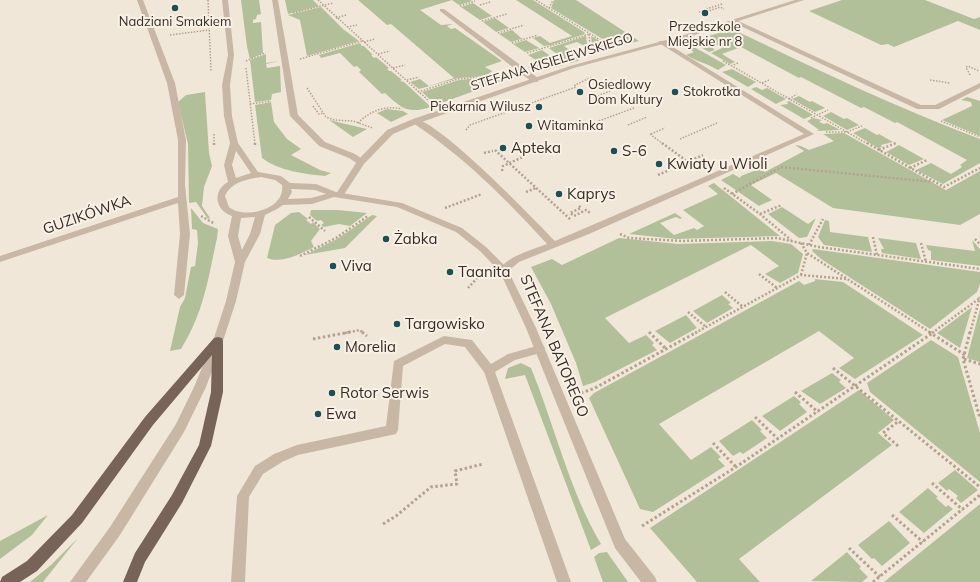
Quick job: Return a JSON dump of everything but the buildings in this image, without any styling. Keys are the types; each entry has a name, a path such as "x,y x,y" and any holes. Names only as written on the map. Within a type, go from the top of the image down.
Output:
{"main road":[{"path":"7,582 32,566 77,519 149,421 218,341"},
{"path":"130,582 140,558 177,499 205,446 217,392 218,341"}],"street":[{"path":"140,0 171,83 182,140 185,234 179,295"},
{"path":"225,0 231,55 226,85 228,116 234,142 256,175"},
{"path":"275,0 294,116 322,144 352,156 361,162"},
{"name":"STEFANA KISIELEWSKIEGO","path":"337,194 361,162 390,132 416,121 572,67 734,22 801,0"},
{"path":"442,10 535,80"},
{"path":"734,22 920,107 936,106 980,85"},
{"path":"504,270 516,260 602,226 810,134 661,42"},
{"path":"416,121 431,130 499,187 554,244"},
{"path":"233,182 228,165 234,142"},
{"path":"256,175 271,175 279,178 287,186 288,193 283,202 274,208 261,213 248,215 229,212 223,207 221,201 222,194 226,188 233,182 242,178 256,175"},
{"name":"STEFANA BATOREGO","path":"287,186 316,187 337,194 399,205 458,230 483,249 504,270 540,349 620,543 650,582"},
{"name":"STEFANA BATOREGO","path":"283,202 312,201 337,194"},
{"name":"GUZIKÓWKA","path":"0,259 183,198"},
{"path":"77,582 115,531 180,428 200,387 218,341 231,301 240,262 255,234 261,213"},
{"path":"238,214 233,236 240,262"},
{"path":"238,582 243,496 259,470 278,458 298,450 392,430 398,364 444,340 468,343 489,370 564,582"},
{"path":"489,370 512,357 540,349"}],"path":[{"path":"318,0 430,102"},
{"path":"536,0 621,53"},
{"path":"549,8 553,0"},
{"path":"460,6 475,1"},
{"path":"480,5 490,2"},
{"path":"288,15 333,3"},
{"path":"722,4 706,9 709,11 720,7 725,10"},
{"path":"481,21 507,14"},
{"path":"336,18 346,15"},
{"path":"347,28 356,25"},
{"path":"497,33 524,25"},
{"path":"154,37 209,30"},
{"path":"527,53 590,34"},
{"path":"590,34 590,53"},
{"path":"512,43 538,35"},
{"path":"296,60 375,39"},
{"path":"377,55 390,51"},
{"path":"246,61 265,53"},
{"path":"719,59 944,187 980,168"},
{"path":"392,68 405,65"},
{"path":"971,76 966,67 968,66 980,72"},
{"path":"418,92 458,79 507,74"},
{"path":"406,80 419,77"},
{"path":"466,130 470,125 576,88 575,85 591,77 608,89"},
{"path":"930,80 956,84"},
{"path":"305,85 326,117 334,120 358,123 375,129"},
{"path":"595,97 610,91"},
{"path":"788,99 797,94"},
{"path":"250,104 271,101"},
{"path":"313,106 319,114 324,113"},
{"path":"358,123 366,114 394,106 404,110"},
{"path":"596,122 634,108"},
{"path":"806,120 828,110"},
{"path":"251,112 256,152"},
{"path":"628,125 647,117"},
{"path":"680,139 717,123"},
{"path":"820,132 847,132 862,126"},
{"path":"665,128 650,134 700,171"},
{"path":"879,150 896,143"},
{"path":"482,154 494,150 509,162 576,226"},
{"path":"658,175 703,155"},
{"path":"502,172 503,166 525,156"},
{"path":"910,168 927,160"},
{"path":"732,194 781,167 936,183"},
{"path":"711,178 760,214 791,240"},
{"path":"443,208 499,187"},
{"path":"526,192 536,188"},
{"path":"760,214 782,205"},
{"path":"579,206 581,208 570,213 574,216 586,210 595,217"},
{"path":"300,256 336,238 373,212"},
{"path":"305,213 325,231"},
{"path":"810,245 824,219"},
{"path":"602,226 629,238 682,241 777,238 810,245 980,269"},
{"path":"873,237 877,255"},
{"path":"975,239 980,244"},
{"path":"800,242 806,253 965,355"},
{"path":"922,243 926,262"},
{"path":"801,275 806,253"},
{"path":"468,288 482,273"},
{"path":"759,274 777,288"},
{"path":"581,393 595,388 801,275 847,279"},
{"path":"725,292 743,307"},
{"path":"642,526 736,467 818,412 855,385 931,334 980,297"},
{"path":"980,297 964,359 980,418"},
{"path":"688,312 706,327"},
{"path":"313,340 360,330 367,336"},
{"path":"649,332 666,349"},
{"path":"964,359 980,364"},
{"path":"833,368 980,487"},
{"path":"795,392 818,412"},
{"path":"756,416 778,438"},
{"path":"898,446 883,433 899,421"},
{"path":"713,443 736,467"},
{"path":"383,524 396,516 432,487 457,484 455,471 483,464"},
{"path":"932,483 963,510"},
{"path":"873,582 980,495"},
{"path":"892,515 923,542"},
{"path":"849,548 880,577"}],"green space":[{"path":"241,0 259,0 261,14 257,15 256,19 253,20 253,23 261,22 263,53 250,59 247,47"},
{"path":"285,0 313,0 319,6 288,14"},
{"path":"358,0 452,0 420,10 441,25 453,24 447,26 451,29 455,28 502,61 485,67 492,71 487,76 458,78 419,89 410,82 420,79 429,86 454,78 391,24 387,25"},
{"path":"452,0 470,0 472,1 459,5"},
{"path":"516,0 533,0 585,34 544,46 533,38 540,36 550,43 572,36"},
{"path":"554,0 576,0 639,41 616,47 551,8"},
{"path":"842,0 925,0 974,19 980,17 980,30 958,21 894,47 888,44 881,45 809,11"},
{"path":"473,3 492,16 480,20 461,7"},
{"path":"321,7 343,29 359,41 307,56 300,20 288,15"},
{"path":"495,18 509,28 496,32 483,22"},
{"path":"732,29 824,73 948,127 980,139 980,163 943,184 916,170 931,163 951,174 962,167 960,165 967,160 897,122 895,123 864,107 861,108 801,77 799,78 741,47 722,54 735,62 730,64 711,53 722,48 715,44 710,46 715,50 709,52 692,42 697,40 703,44 715,40 709,36"},
{"path":"512,30 521,38 524,38 511,42 499,34"},
{"path":"586,36 588,53 582,50 586,47 577,42 564,46 581,58 578,61 570,63 549,48"},
{"path":"591,36 612,48 593,53"},
{"path":"526,40 539,48 525,52 513,44"},
{"path":"360,43 373,55 371,55 374,58 376,57 389,68 387,69 402,80 400,81 404,82 431,107 416,110 406,109 396,103 385,93 382,94 359,72 361,70 357,66 354,67 340,53 321,58 319,55"},
{"path":"687,43 726,65 718,70 686,55 694,52 683,45"},
{"path":"542,50 563,65 540,71 528,67 540,63 528,55"},
{"path":"266,54 266,63 279,61 266,64 267,68 280,66 281,92 272,94 271,100 255,102 250,60"},
{"path":"732,69 756,82 748,87 722,72"},
{"path":"511,75 507,79 436,105 422,92 459,80"},
{"path":"756,87 762,90 767,88 786,99 776,104 751,89"},
{"path":"205,92 209,153 212,166 204,187 202,206 210,218 208,219 196,202 189,203 188,144 178,102 186,95"},
{"path":"799,96 825,108 815,112 792,99"},
{"path":"967,97 980,101 980,136 942,120 972,106 971,102 961,100"},
{"path":"789,101 813,115 804,119 780,105 788,104 787,102"},
{"path":"271,102 274,122 287,139 301,149 291,155 320,170 331,173 325,176 292,171 276,166 262,158 255,105"},
{"path":"387,109 403,111 408,114 391,122 377,113"},
{"path":"831,112 844,119 847,118 859,125 847,130 823,116"},
{"path":"813,118 822,120 819,122 824,124 827,123 840,130 816,131 819,130 807,121"},
{"path":"329,120 367,129 353,137"},
{"path":"865,128 893,142 881,145 882,147 878,148 853,133"},
{"path":"844,133 946,190 980,171 980,214 960,225 833,208 776,173 751,185 772,200 759,206 721,180 733,174 740,178 741,176 759,169 765,172 804,151 795,145 809,150 834,141 823,134"},
{"path":"899,145 924,159 909,165 886,152"},
{"path":"714,183 780,236 676,239 629,234 675,213 682,218 680,219 676,217 660,223 674,235 694,228 697,230 704,226 683,210 718,194 708,186"},
{"path":"782,207 808,224 816,218 807,237 799,238 768,214"},
{"path":"191,208 203,223 218,229 217,238 208,281 195,322 181,349 170,351 180,307 185,298 191,267 195,266 198,243 197,230 192,229"},
{"path":"311,210 338,210 367,213 350,226 339,224 324,227 321,225 324,223 321,220 317,221 310,215"},
{"path":"299,212 308,219 306,220 311,224 313,222 320,229 311,241 314,247 285,259 273,260 267,258 275,225 291,213"},
{"path":"372,215 377,216 345,248 305,255 337,239"},
{"path":"825,220 829,221 830,232 868,237 872,252 824,245 818,237"},
{"path":"619,238 678,244 772,241 791,244 803,254 798,273 780,283 765,274 779,266 751,245 605,318 629,343 646,335 654,343 652,345 657,350 595,382 583,386 576,363 551,304 531,267 552,259 562,265"},
{"path":"878,238 916,243 921,259 882,253 881,249 884,249"},
{"path":"972,240 980,249 980,266 931,260 931,251 928,250 926,245 975,251"},
{"path":"813,249 980,272 980,284 977,292 930,329 821,259 812,251"},
{"path":"815,279 843,282 923,335 855,379 839,368 854,358 819,331 659,424 691,460 711,447 721,457 718,459 725,466 653,512 640,509 589,398 594,393 799,281 804,285 815,281"},
{"path":"722,295 731,303 728,304 733,308 707,323 693,311"},
{"path":"972,307 960,348 937,333"},
{"path":"980,309 980,362 967,358"},
{"path":"686,315 697,328 670,343 655,331"},
{"path":"931,340 958,357 980,433 980,482 870,392 867,383"},
{"path":"521,363 531,368 571,480 601,544 591,550 525,375 505,379 508,368"},
{"path":"832,373 841,380 839,382 846,388 820,404 801,391"},
{"path":"859,390 894,420 878,433 892,445 739,559 760,582 697,582 650,528"},
{"path":"794,396 801,402 799,404 807,412 780,431 762,416"},
{"path":"752,420 762,430 760,431 767,438 743,454 740,452 733,456 719,441"},
{"path":"955,470 978,490 961,503 956,498 958,496 949,489 947,491 938,483"},
{"path":"928,488 946,507 948,505 953,509 924,533 899,512"},
{"path":"980,504 980,582 884,582"},
{"path":"48,515 32,535 0,559 0,541"},
{"path":"889,521 910,543 882,566 874,558 872,559 858,545"},
{"path":"78,538 43,582 30,582 51,565"},
{"path":"607,552 628,582 603,582 594,557 599,553"},
{"path":"847,552 868,577 862,582 811,581"}],"place":[{"name":"Nadziani Smakiem","path":"175,8"},
{"name":"Przedszkole Miejskie nr 8","path":"705,13"},
{"name":"Osiedlowy Dom Kultury","path":"580,92"},
{"name":"Stokrotka","path":"675,92"},
{"name":"Piekarnia Wilusz","path":"539,107"},
{"name":"Witaminka","path":"529,126"},
{"name":"Apteka","path":"503,148"},
{"name":"S-6","path":"614,151"},
{"name":"Kwiaty u Wioli","path":"659,164"},
{"name":"Kaprys","path":"559,194"},
{"name":"Żabka","path":"386,239"},
{"name":"Viva","path":"333,266"},
{"name":"Taanita","path":"450,272"},
{"name":"Targowisko","path":"397,324"},
{"name":"Morelia","path":"337,347"},
{"name":"Rotor Serwis","path":"332,393"},
{"name":"Ewa","path":"318,414"}]}
